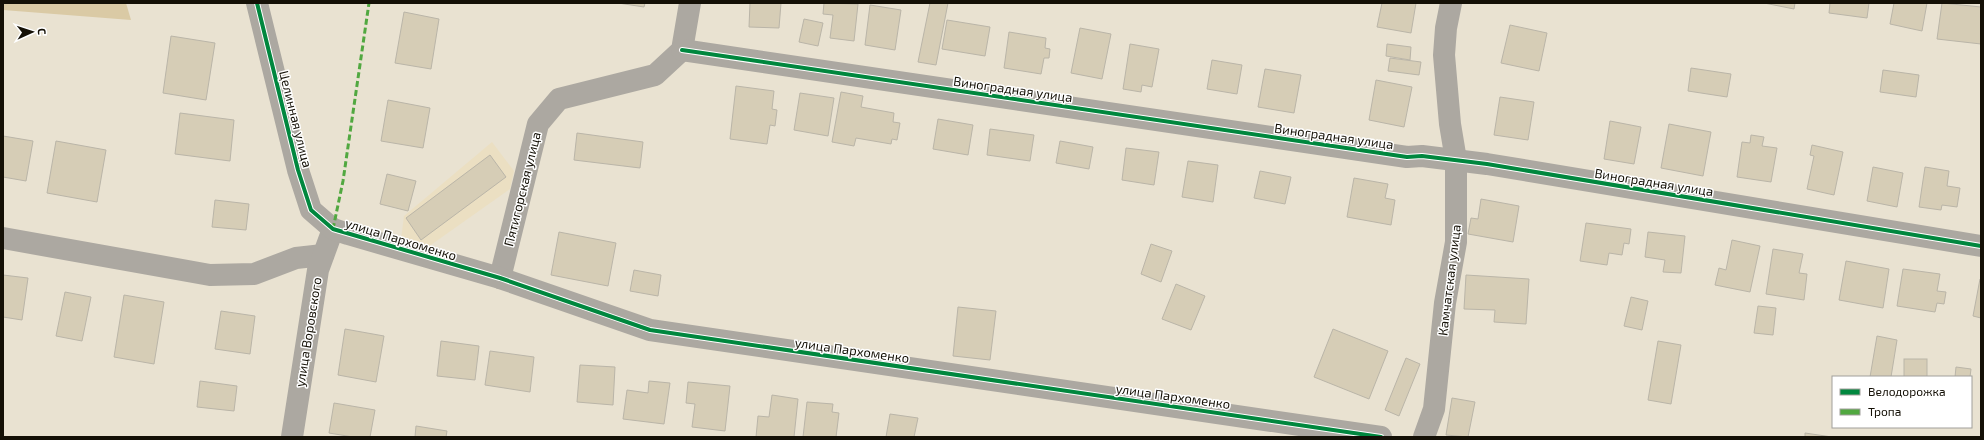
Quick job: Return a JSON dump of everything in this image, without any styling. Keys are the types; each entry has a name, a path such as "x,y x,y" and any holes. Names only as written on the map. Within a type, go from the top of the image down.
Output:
{"street":[{"name":"Целинная улица","path":"257,3 298,170 311,210 333,229"},
{"path":"682,50 690,3"},
{"name":"Камчатская улица","path":"1424,437 1434,409 1445,303 1456,242 1456,160 1450,124 1444,55 1446,28 1451,3"},
{"name":"Виноградная улица","path":"682,50 1399,156 1422,156 1456,160 1981,246"},
{"name":"Пятигорская улица","path":"500,278 538,124 559,99 655,75 682,50"},
{"name":"улица Воровского","path":"292,437 318,270 333,229"},
{"name":"улица Пархоменко","path":"333,229 500,278 650,330 1381,437"},
{"path":"3,238 210,275 254,274 296,258 323,255"}],"shaded area":[{"path":"3,3 126,3 131,20 3,10"},
{"path":"492,142 514,171 510,189 428,247 401,239 404,216"}],"building":[{"path":"618,3 645,3 644,7"},
{"path":"750,3 781,3 779,28 749,27"},
{"path":"824,3 858,4 854,41 830,38 833,15 823,14"},
{"path":"930,3 948,3 936,65 918,62"},
{"path":"1382,3 1416,3 1411,33 1377,27"},
{"path":"1764,3 1795,3 1794,9"},
{"path":"1830,3 1869,3 1867,18 1829,13"},
{"path":"1894,3 1927,3 1922,31 1890,24"},
{"path":"1942,3 1981,7 1981,44 1937,39"},
{"path":"870,5 901,10 895,50 865,45"},
{"path":"404,12 439,19 431,69 395,63"},
{"path":"804,19 823,23 818,46 799,42"},
{"path":"947,20 990,27 985,56 942,49"},
{"path":"1510,25 1547,33 1539,71 1501,63"},
{"path":"1080,28 1111,34 1102,79 1071,73"},
{"path":"1009,32 1046,38 1045,48 1050,49 1049,58 1044,58 1041,74 1004,68"},
{"path":"171,36 215,43 206,100 163,93"},
{"path":"1130,44 1159,49 1152,87 1142,85 1141,92 1123,89"},
{"path":"1387,44 1411,47 1410,60 1386,56"},
{"path":"1390,58 1421,62 1419,75 1388,71"},
{"path":"1212,60 1242,65 1237,94 1207,89"},
{"path":"1691,68 1731,74 1727,97 1688,91"},
{"path":"1265,69 1301,75 1294,113 1258,107"},
{"path":"1883,70 1919,75 1916,97 1880,92"},
{"path":"1376,80 1412,87 1404,127 1369,120"},
{"path":"736,86 774,91 772,109 777,110 775,126 770,125 767,144 730,139"},
{"path":"841,92 863,96 861,107 894,113 893,122 900,123 897,140 892,139 891,144 856,138 854,146 832,142"},
{"path":"800,93 834,98 828,136 794,130"},
{"path":"1500,97 1534,102 1528,140 1494,135"},
{"path":"388,100 430,108 423,148 381,141"},
{"path":"180,113 234,120 230,161 175,154"},
{"path":"938,119 973,125 968,155 933,149"},
{"path":"1610,121 1641,127 1634,164 1604,159"},
{"path":"1669,124 1711,132 1703,176 1661,168"},
{"path":"990,129 1034,135 1030,161 987,155"},
{"path":"577,133 643,142 640,168 574,160"},
{"path":"1751,135 1764,137 1762,146 1777,148 1771,182 1737,177 1742,142 1750,143"},
{"path":"3,136 33,141 26,181 3,177"},
{"path":"56,141 106,150 97,202 47,193"},
{"path":"1060,141 1093,147 1089,169 1056,163"},
{"path":"1812,145 1843,152 1834,195 1807,189 1814,156 1810,155"},
{"path":"1126,148 1159,152 1154,185 1122,180"},
{"path":"490,155 506,177 421,240 406,218"},
{"path":"1188,161 1218,165 1213,202 1182,197"},
{"path":"1873,167 1903,173 1897,207 1867,201"},
{"path":"1925,167 1949,171 1947,186 1960,188 1957,207 1942,205 1941,210 1919,207"},
{"path":"1260,171 1291,177 1285,204 1254,198"},
{"path":"387,174 416,181 408,211 380,204"},
{"path":"1354,178 1388,184 1385,198 1395,200 1391,225 1347,217"},
{"path":"1481,199 1519,206 1513,242 1468,234 1471,218 1478,219"},
{"path":"215,200 249,204 246,230 212,227"},
{"path":"1586,223 1631,229 1629,244 1624,243 1622,255 1609,253 1607,265 1580,261"},
{"path":"559,232 616,243 608,286 551,275"},
{"path":"1648,232 1685,236 1681,273 1663,272 1665,260 1645,257"},
{"path":"1732,240 1760,246 1750,292 1715,285 1719,268 1726,270"},
{"path":"1151,244 1172,251 1161,282 1141,274"},
{"path":"1773,249 1803,254 1799,273 1807,274 1804,300 1766,294"},
{"path":"1846,261 1889,269 1883,308 1839,300"},
{"path":"1903,269 1940,274 1937,291 1946,292 1944,304 1937,303 1935,312 1897,306"},
{"path":"634,270 661,275 658,296 630,291"},
{"path":"3,275 28,278 22,320 3,317"},
{"path":"1466,275 1529,279 1526,324 1494,322 1495,310 1464,309"},
{"path":"1981,279 1981,318 1973,316"},
{"path":"1176,284 1205,296 1191,330 1162,319"},
{"path":"65,292 91,297 82,341 56,336"},
{"path":"124,295 164,302 154,364 114,357"},
{"path":"1631,297 1648,301 1642,330 1624,326"},
{"path":"1758,306 1776,308 1773,335 1754,333"},
{"path":"958,307 996,311 990,360 953,356"},
{"path":"221,311 255,316 250,354 215,349"},
{"path":"345,329 384,336 376,382 338,375"},
{"path":"1333,329 1388,351 1369,399 1314,377"},
{"path":"1877,336 1897,340 1891,376 1870,376"},
{"path":"441,341 479,346 475,380 437,376"},
{"path":"1658,341 1681,345 1671,404 1648,400"},
{"path":"490,351 534,357 530,392 485,385"},
{"path":"1406,358 1420,364 1399,416 1385,410"},
{"path":"1904,359 1927,359 1927,376 1904,376"},
{"path":"580,365 615,367 613,405 577,402"},
{"path":"1956,367 1971,369 1970,376 1955,376"},
{"path":"200,381 237,386 234,411 197,407"},
{"path":"649,381 670,383 664,424 623,419 627,390 648,393"},
{"path":"688,382 730,386 725,431 692,427 695,404 686,403"},
{"path":"772,395 798,399 794,437 756,437 758,416 769,417"},
{"path":"1452,398 1475,402 1468,437 1446,435"},
{"path":"807,402 833,404 832,412 839,413 836,437 803,437"},
{"path":"334,403 375,410 370,437 353,437 329,433"},
{"path":"890,414 918,418 914,437 886,437"},
{"path":"416,426 447,431 446,437 415,437"},
{"path":"1805,433 1832,437 1805,437"}],"marked path":[{"path":"333,229 343,181 369,3"}],"cycle path":[{"path":"257,3 298,170 311,210 333,229 500,278 650,330 1381,437"},
{"path":"682,50 1407,157 1422,156 1487,164 1981,246"}]}
